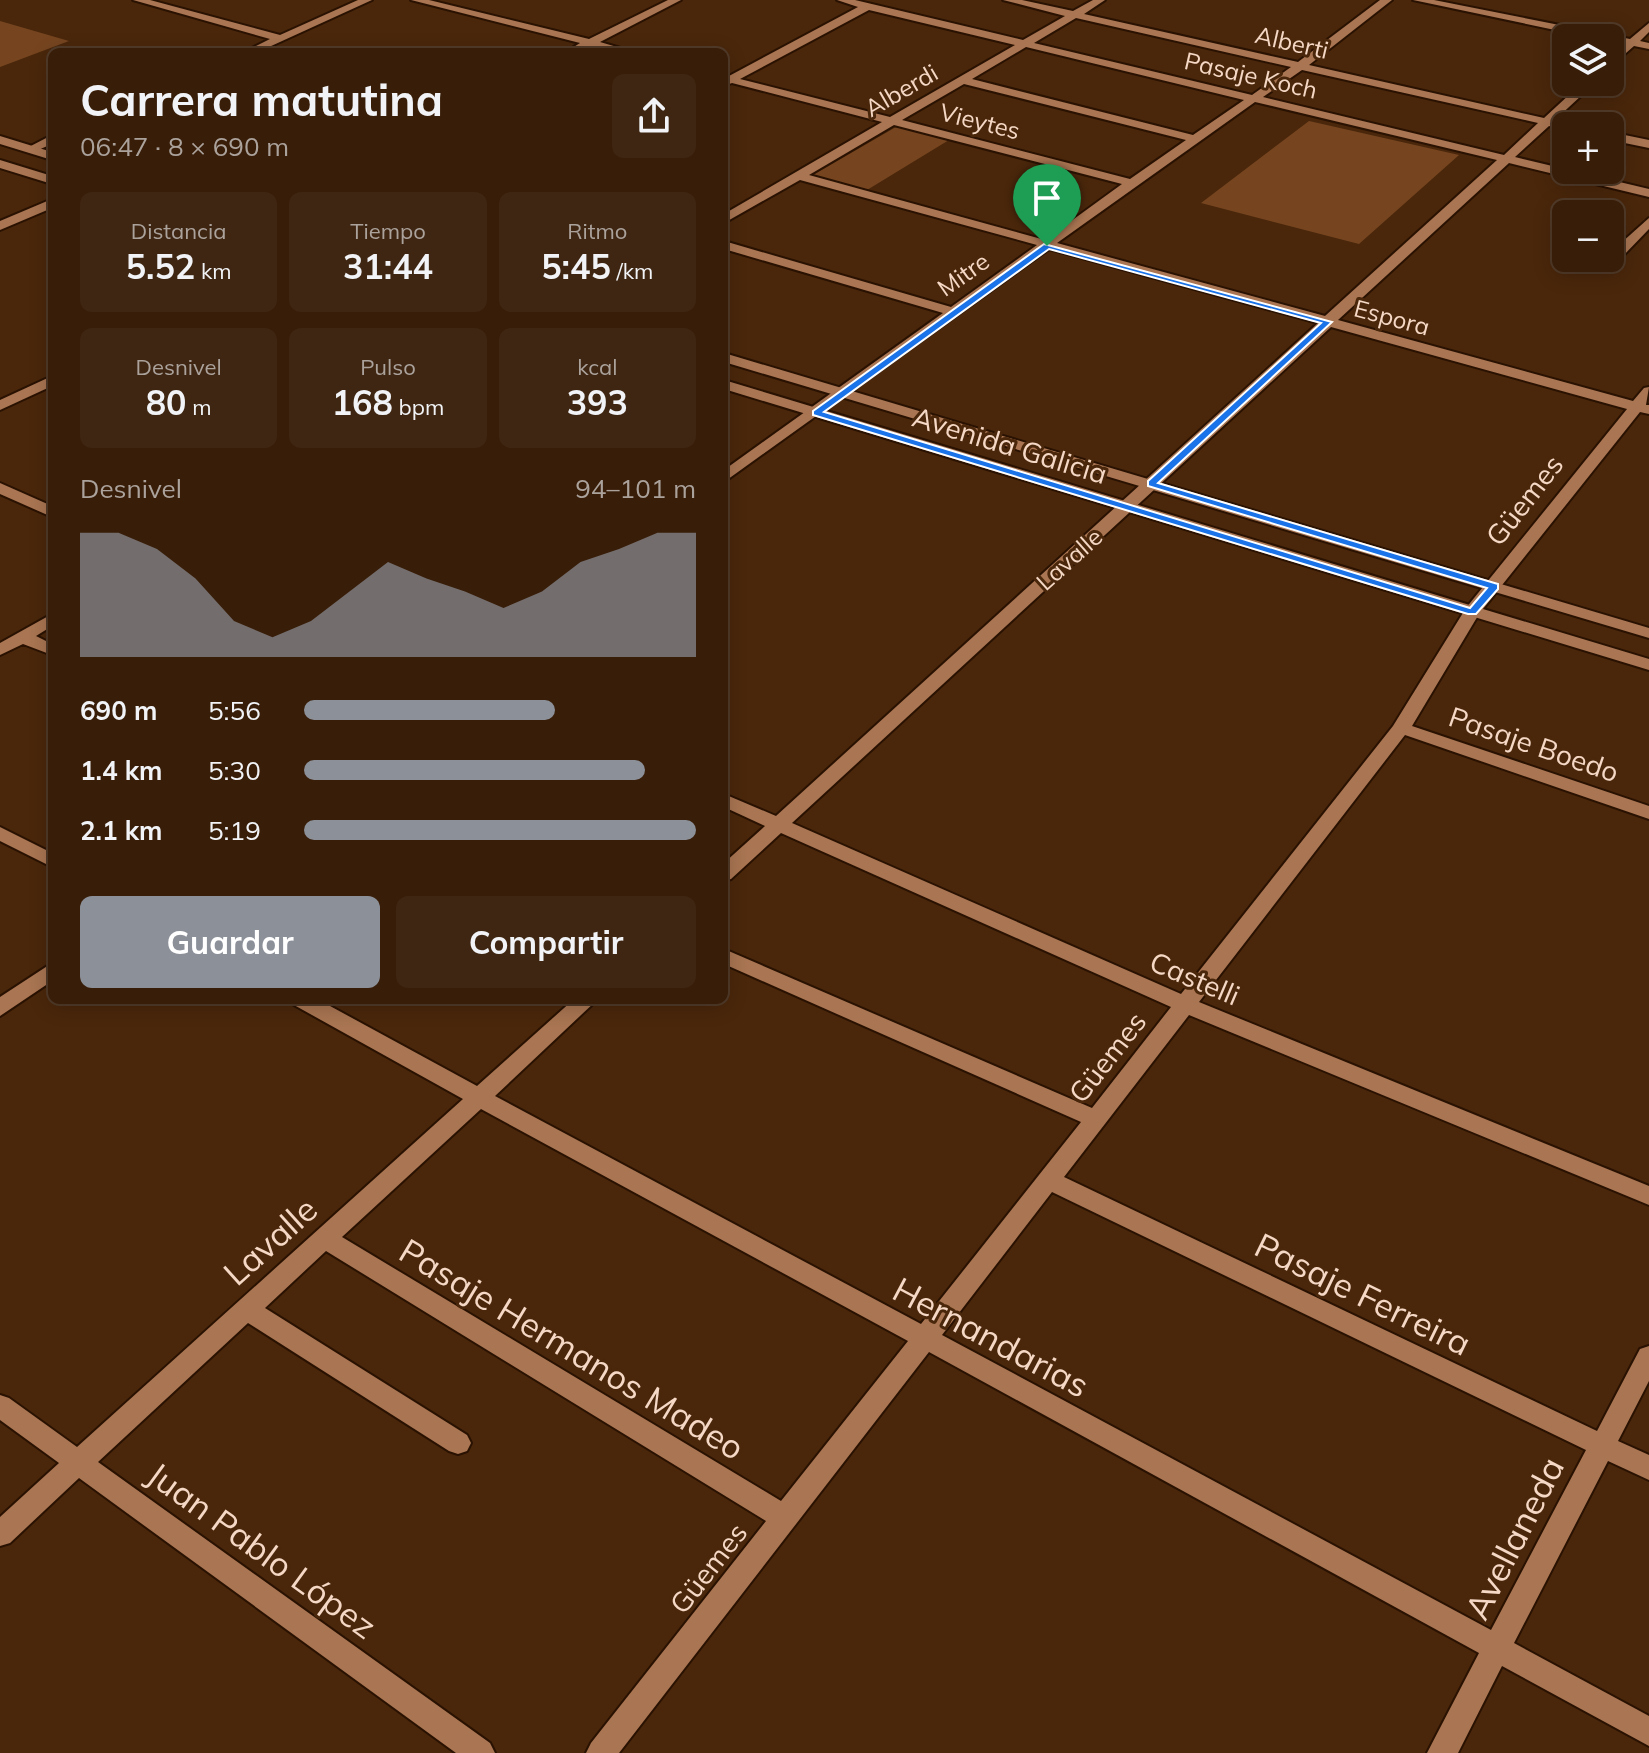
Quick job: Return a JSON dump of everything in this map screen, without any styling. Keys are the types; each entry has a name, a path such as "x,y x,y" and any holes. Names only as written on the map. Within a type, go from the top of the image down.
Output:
{"street":[{"path":"138,0 280,38"},
{"path":"156,5 169,0"},
{"path":"258,48 367,0"},
{"path":"416,0 614,48"},
{"path":"579,48 676,0"},
{"name":"Pasaje Koch","path":"842,0 1649,193"},
{"name":"Alberti","path":"1008,0 1552,123"},
{"name":"Alberdi","path":"728,215 965,81 1100,0"},
{"name":"Mitre","path":"728,474 1300,66 1387,0"},
{"path":"1418,0 1649,46"},
{"path":"728,79 868,6"},
{"path":"1624,51 1649,26"},
{"name":"Vieytes","path":"728,80 1132,183"},
{"name":"Vieytes","path":"965,81 1195,139"},
{"name":"Lavalle","path":"728,870 1575,96"},
{"path":"1624,139 1649,144"},
{"path":"0,140 48,155"},
{"path":"31,149 48,141"},
{"path":"0,164 48,179"},
{"name":"Espora","path":"800,176 1643,408"},
{"path":"0,226 48,205"},
{"path":"1624,247 1649,222"},
{"path":"728,246 955,312"},
{"name":"Avenida Galicia","path":"728,358 1649,633"},
{"path":"0,406 48,382"},
{"name":"Avenida Galicia","path":"728,385 1649,665"},
{"name":"Güemes","path":"601,1753 1401,728 1472,612 1643,408 1649,391"},
{"path":"0,488 48,510"},
{"path":"0,650 48,621"},
{"path":"23,637 48,648"},
{"name":"Pasaje Boedo","path":"1401,728 1649,813"},
{"name":"Castelli","path":"728,802 1186,1005 1649,1196"},
{"path":"0,833 48,859"},
{"path":"728,958 1096,1119"},
{"path":"0,1008 48,973"},
{"name":"Hernandarias","path":"309,1004 924,1340 1183,1476 1649,1732"},
{"name":"Lavalle","path":"0,1534 582,1004"},
{"name":"Pasaje Ferreira","path":"1048,1180 1649,1468"},
{"name":"Pasaje Hermanos Madeo","path":"324,1238 785,1518"},
{"path":"246,1309 458,1443"},
{"name":"Avellaneda","path":"1442,1753 1649,1356"},
{"name":"Juan Pablo López","path":"0,1406 480,1753"}],"shaded area":[{"path":"0,21 69,41 48,48 0,67"},
{"path":"1309,121 1459,155 1359,244 1201,203"},
{"path":"896,127 949,140 867,190 813,175"}],"route":[{"path":"1047,246 1327,322 1151,484 1494,587 1472,612 816,413 1047,246"}]}
